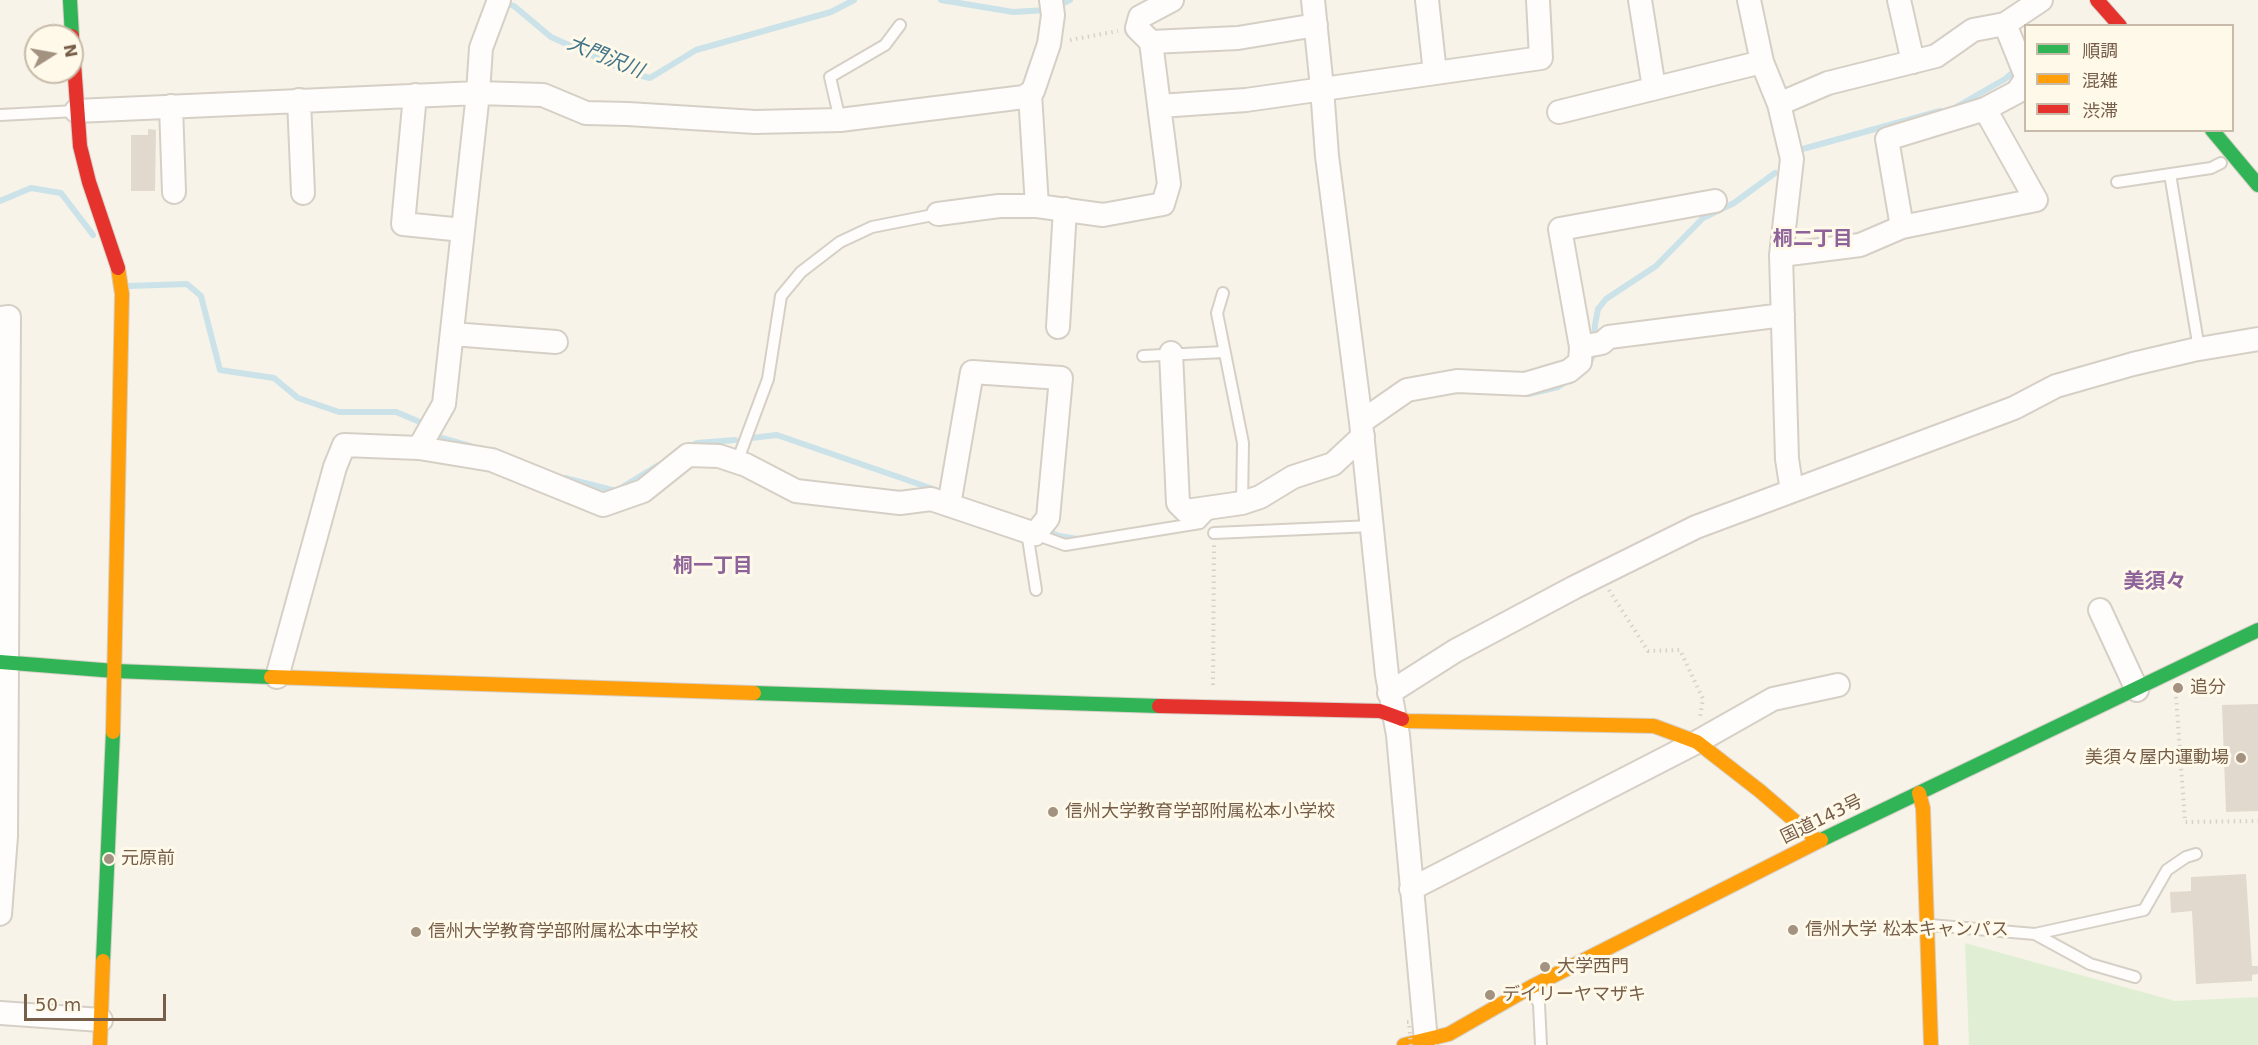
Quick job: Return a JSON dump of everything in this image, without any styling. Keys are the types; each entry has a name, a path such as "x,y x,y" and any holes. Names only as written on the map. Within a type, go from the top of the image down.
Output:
{"main road":[{"path":"70,0 71,24"},
{"path":"2097,0 2118,24"},
{"path":"75,84 80,146 89,182 116,259 122,294 115,671 100,1045"},
{"path":"2214,132 2257,182"},
{"name":"国道143号","path":"1404,1045 1449,1034 1531,987 1818,841 2258,630"},
{"path":"2213,653 2232,656 2249,649"},
{"path":"4,662 115,671 1213,707 1380,711 1391,704 1407,721 1654,726 1697,742 1760,791 1818,841"},
{"path":"1919,793 1923,808 1931,1045"}],"street":[{"path":"938,214 999,206 1037,206 1103,214 1163,204 1169,184 1160,106 1140,17 1172,0"},
{"path":"1313,0 1327,156 1362,429 1391,704 1398,735 1411,889 1418,1043"},
{"path":"1427,0 1435,73"},
{"path":"1160,106 1246,100 1541,58 1538,0"},
{"path":"1640,0 1654,88"},
{"path":"1749,0 1762,62 1779,104 1791,159 1780,255 1787,459 1792,491"},
{"path":"1899,0 1913,62"},
{"path":"1779,104 1828,83 1936,56 1973,30 2005,24 2041,0"},
{"path":"419,448 444,404 481,48 497,4"},
{"path":"76,111 478,93 543,95 586,113 755,122 840,120 1024,97 1030,94 1049,44 1052,8"},
{"path":"2005,24 2024,74"},
{"path":"1144,35 1238,38 1316,26"},
{"path":"1559,112 1762,62"},
{"path":"1902,226 1887,139 1985,109 2017,92 2024,79"},
{"path":"1030,94 1037,206"},
{"path":"415,95 404,224 463,230"},
{"path":"299,100 303,193"},
{"path":"171,106 174,192"},
{"path":"1780,255 1860,245 1902,226 2036,200 1985,109"},
{"path":"1589,346 1560,229 1715,201"},
{"path":"1058,327 1065,209"},
{"path":"1171,353 1178,503 1186,511 1242,503 1260,497 1293,477 1333,464 1362,429 1407,390 1457,381 1525,384 1569,371 1580,362 1589,346 1609,336 1783,315"},
{"path":"0,318 9,317 4,474 3,835 0,914"},
{"path":"452,334 556,342"},
{"path":"1391,704 1455,651 1696,527 2014,408 2056,386 2133,364 2258,339"},
{"path":"277,677 335,466 344,445 419,448 492,460 603,505 643,491 688,455 719,456 737,462 796,491 900,503 930,499 1031,533 1048,518 1061,378 972,372 949,505"},
{"path":"2100,610 2137,690"},
{"path":"1411,889 1697,742 1773,699 1838,685"},
{"path":"0,1013 101,1020"}],"lane":[{"path":"840,120 830,77 885,45 900,26"},
{"path":"0,115 76,111"},
{"path":"2117,182 2211,168 2222,164"},
{"path":"2170,174 2199,349"},
{"path":"737,462 768,379 782,296 801,272 840,242 872,226 938,214"},
{"path":"1223,293 1217,313 1243,443 1242,503"},
{"path":"1143,356 1224,351"},
{"path":"1036,590 1031,533 1065,545 1200,523 1214,508"},
{"path":"1214,532 1372,526"},
{"path":"1927,925 2035,934 2144,910 2168,870 2186,856 2196,854"},
{"path":"2035,934 2090,964 2135,976"},
{"path":"1531,987 1539,1004 1540,1045"}],"path":[{"path":"1049,44 1144,35"},
{"path":"1213,707 1214,532"},
{"path":"1599,575 1648,651 1680,650 1703,699 1697,742"},
{"path":"2176,697 2185,822 2258,821"},
{"path":"1407,1022 1418,1043"}],"green space":[{"path":"1965,943 2175,1001 2258,997 2258,1045 1969,1045"}],"building":[{"path":"148,129 156,130 155,191 131,191 131,135 148,135"},
{"name":"美須々屋内運動場","path":"2258,704 2258,811 2226,812 2222,705"},
{"path":"2246,874 2252,966 2258,966 2258,974 2252,975 2252,981 2196,984 2192,911 2171,913 2170,892 2191,891 2191,877"}],"waterway":[{"name":"大門沢川","path":"504,3 514,6 551,37 631,73 650,78 696,50 831,12 854,0"},
{"name":"大門沢川","path":"941,0 1013,12 1047,10"},
{"name":"大門沢川","path":"1057,6 1070,0"},
{"path":"1958,106 2005,79 2018,68"},
{"path":"1799,150 1940,111"},
{"path":"1589,364 1593,355 1598,309 1606,299 1656,266 1703,218 1734,203 1775,173"},
{"path":"0,201 31,188 61,193 93,235"},
{"path":"128,286 187,284 201,296 220,370 274,378 298,398 339,412 396,412 426,427"},
{"path":"1529,394 1558,387 1567,381"},
{"path":"751,438 777,435 936,490"},
{"path":"438,437 470,446"},
{"path":"689,447 697,443 735,440"},
{"path":"565,478 616,491 657,466"},
{"path":"1047,531 1059,536 1078,539"}],"traffic: fast":[{"path":"70,0 71,24"},
{"path":"2214,132 2258,185"},
{"path":"1821,840 2258,630"},
{"path":"0,662 115,671 271,677"},
{"path":"754,693 1159,706"},
{"path":"103,961 113,732"}],"traffic: slow":[{"path":"113,732 122,294 118,268"},
{"path":"271,677 754,693"},
{"path":"1402,719 1407,721 1654,726 1697,742 1760,791 1818,841"},
{"path":"1919,793 1923,808 1931,1045"},
{"path":"1404,1045 1449,1034 1531,987 1821,840"},
{"path":"100,1045 103,961"}],"traffic: jam":[{"path":"2097,0 2118,24"},
{"path":"75,84 80,146 89,182 118,268"},
{"path":"1159,706 1380,711 1402,719"}],"place":[{"name":"追分","path":"2178,688"},
{"name":"美須々屋内運動場","path":"2241,758"},
{"name":"信州大学教育学部附属松本小学校","path":"1053,812"},
{"name":"元原前","path":"109,859"},
{"name":"信州大学 松本キャンパス","path":"1793,930"},
{"name":"信州大学教育学部附属松本中学校","path":"416,932"},
{"name":"大学西門","path":"1545,967"},
{"name":"デイリーヤマザキ","path":"1490,995"}],"district":[{"name":"桐二丁目","path":"1813,240"},
{"name":"桐一丁目","path":"713,567"},
{"name":"美須々","path":"2155,583"}]}
